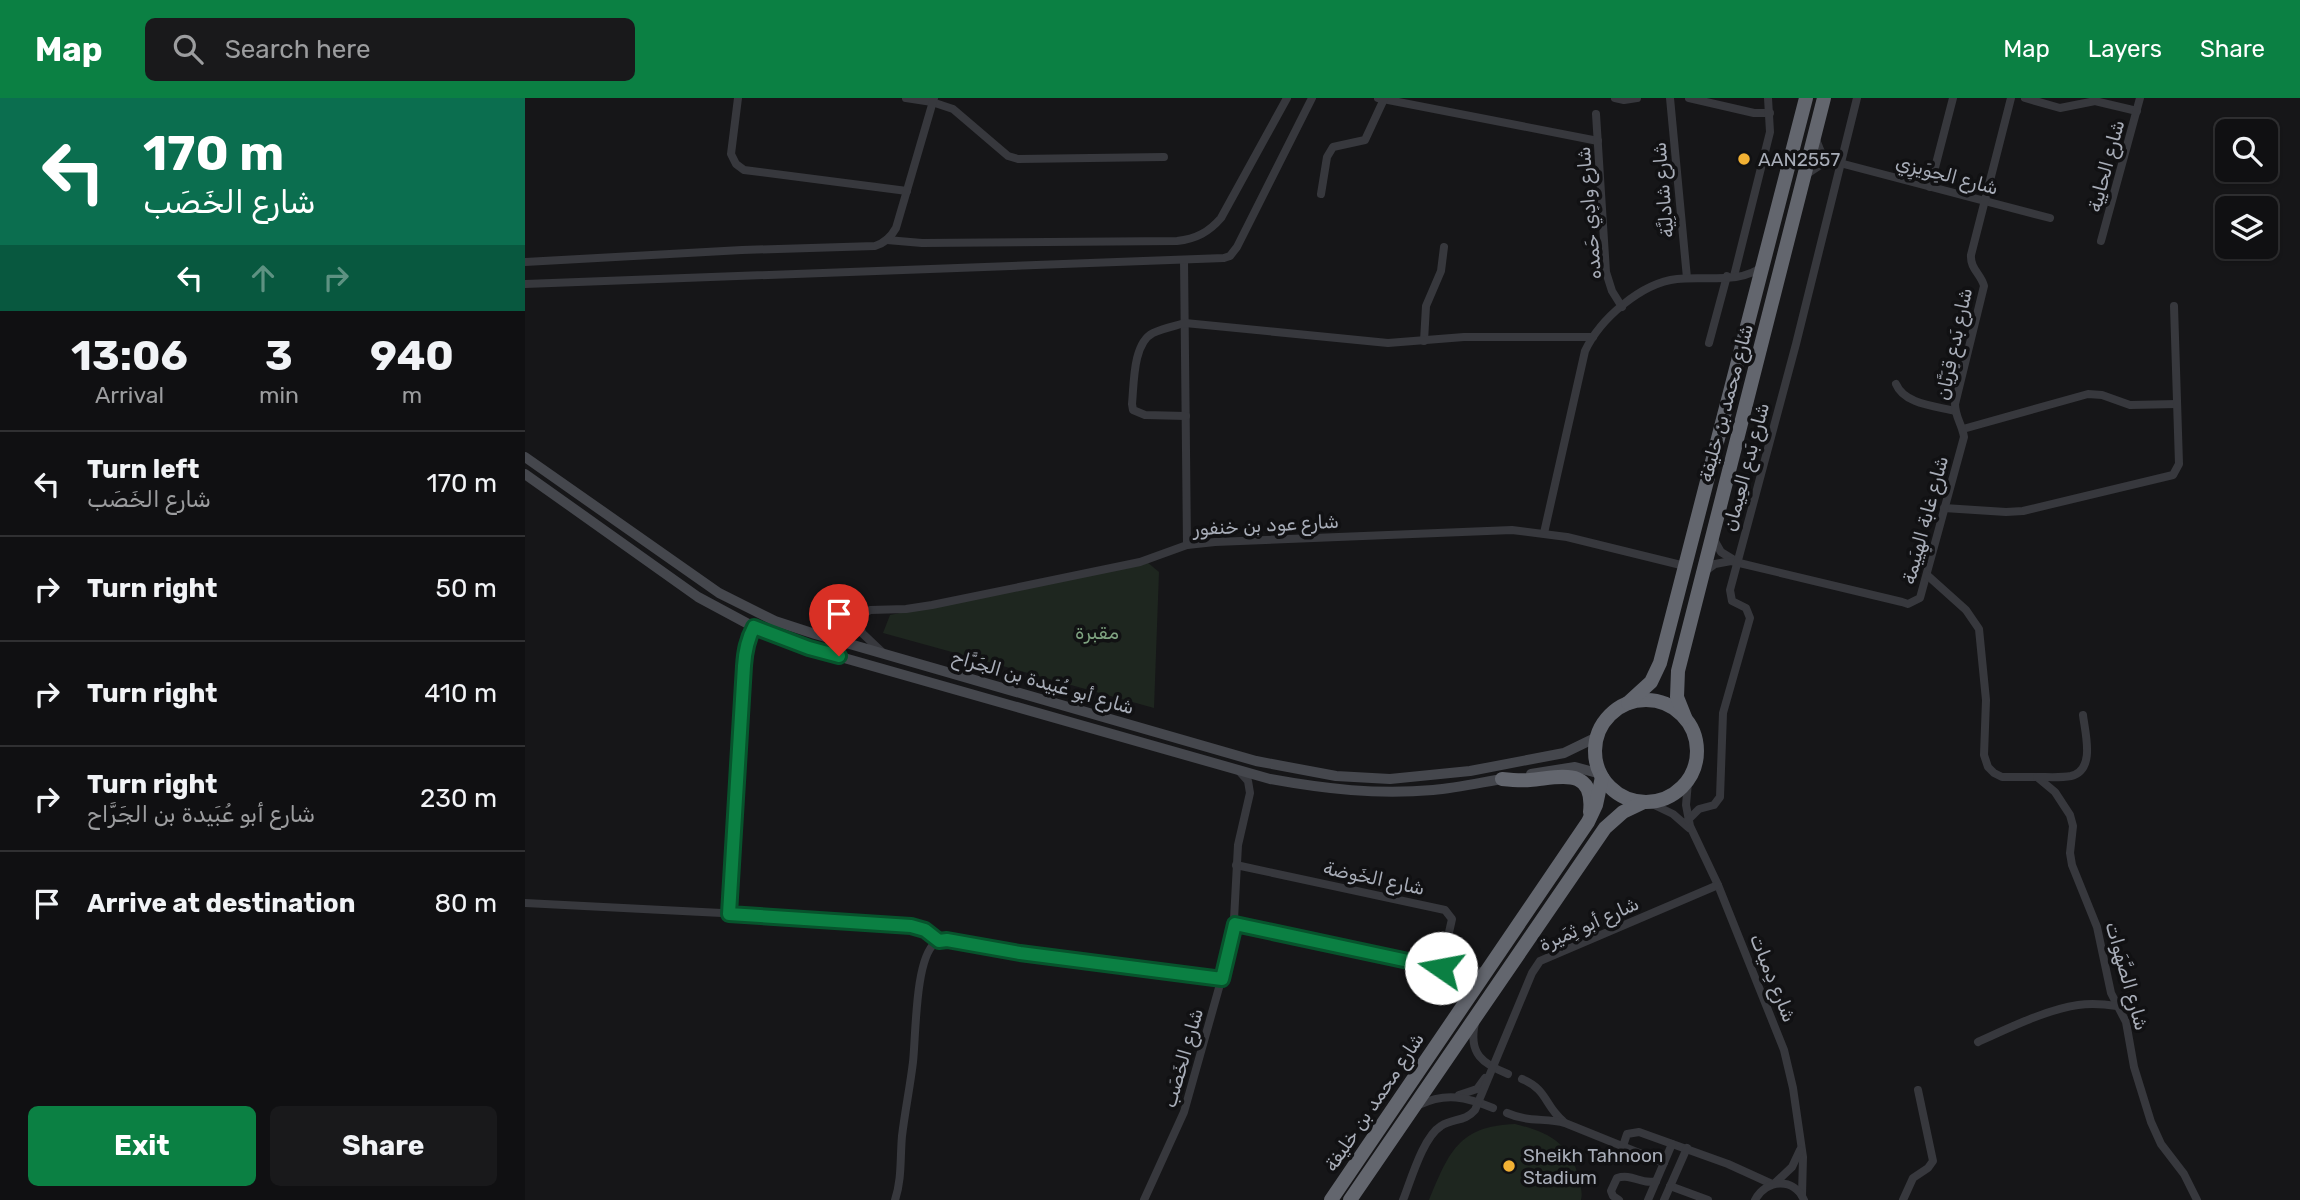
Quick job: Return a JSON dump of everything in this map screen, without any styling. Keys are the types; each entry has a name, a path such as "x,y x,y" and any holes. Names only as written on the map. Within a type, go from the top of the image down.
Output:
{"highway":[{"name":"شارع محمد بن خليفة","path":"1627,704 1644,690 1656,673 1806,98"},
{"name":"شارع محمد بن خليفة","path":"1685,717 1677,697 1676,684 1824,98"},
{"path":"1643,700 1658,701 1673,707 1685,717 1694,732 1698,749 1696,766 1688,782 1677,792 1663,800 1646,802 1620,795 1601,776 1595,750 1597,737 1608,717 1627,704 1643,700"},
{"path":"1501,779 1527,780 1563,775 1577,779 1591,801 1588,822"},
{"name":"شارع محمد بن خليفة","path":"1331,1200 1588,822 1599,796 1601,776"},
{"name":"شارع محمد بن خليفة","path":"1350,1200 1605,828 1623,812 1646,802"}],"main road":[{"name":"شارع أبو عُبَيدة بن الجَرَّاح","path":"525,457 719,593 775,621 1256,761 1336,776 1390,779 1443,775 1555,755 1572,750 1597,737"},
{"name":"شارع أبو عُبَيدة بن الجَرَّاح","path":"525,474 698,597 754,627 809,648 1240,772 1347,791 1394,792 1453,788 1575,767 1601,776"}],"street":[{"path":"738,98 731,155 736,164 744,170 907,191"},
{"path":"906,98 933,100 961,114 1009,156 1018,159 1164,158"},
{"path":"887,240 936,243 1177,242 1194,238 1209,230 1221,218 1287,98"},
{"path":"525,284 1224,258 1234,252 1312,98"},
{"path":"1615,98 1637,98"},
{"name":"شارع شادلِيَّة","path":"1670,98 1687,278"},
{"path":"1689,98 1754,113 1770,113"},
{"path":"1709,343 1720,300 1731,277 1770,132 1767,98"},
{"name":"شارع بَدع العِيمان","path":"1688,820 1699,809 1717,803 1720,794 1723,713 1750,618 1746,608 1730,598 1730,590 1796,344 1838,163 1857,98"},
{"path":"1930,187 1953,98"},
{"name":"شارع بَدع قِرَيَّان","path":"1963,429 1955,411 1983,292 1983,281 1973,268 1971,255 2011,98"},
{"path":"2025,98 2060,108 2095,101 2137,111"},
{"name":"شارع الحابِية","path":"2102,241 2140,98"},
{"path":"1321,194 1327,156 1333,147 1365,140 1381,99 1598,141"},
{"path":"525,262 875,246 887,240 896,228 933,100"},
{"name":"شارع وادِي حَمده","path":"1597,114 1606,272 1622,307"},
{"path":"1815,135 1821,152 1838,163"},
{"path":"1805,176 1816,167 1838,163"},
{"name":"شارع الحِوَيزِي","path":"1838,163 2050,218"},
{"path":"1424,341 1426,306 1441,271 1444,247"},
{"path":"1184,260 1187,545"},
{"path":"1543,533 1582,363 1593,337 1606,321 1638,293 1662,282 1687,278 1731,277 1757,271 1765,262"},
{"path":"1731,277 1750,283 1755,298"},
{"path":"1944,508 2023,511 2168,478 2177,470 2179,464 2174,306"},
{"path":"1186,416 1145,415 1133,410 1132,404 1142,340 1153,333 1185,323 1388,343 1464,337 1593,337"},
{"path":"1896,384 1899,392 1906,397 1955,411"},
{"path":"1963,429 2088,394 2130,405 2177,404"},
{"name":"شارع غابة الهِيَيمة","path":"1737,562 1908,604 1920,598 1962,444 1963,429"},
{"name":"شارع عود بن خنفور","path":"885,654 862,633 859,621 863,614 870,610 932,605 1140,562 1187,545 1206,542 1512,530 1543,533 1685,566"},
{"path":"1712,535 1721,552 1737,562"},
{"path":"1702,574 1715,564 1737,562"},
{"path":"1927,575 1966,610 1979,629 1986,700 1984,755 1994,774 2001,777 2072,776 2083,769 2087,758 2083,715"},
{"path":"729,914 745,656 754,627"},
{"path":"1240,772 1248,781 1250,793"},
{"name":"شارع الصَّهَوات","path":"2037,777 2055,792 2070,815 2073,826 2070,853 2072,865 2097,927 2111,993 2126,1022 2136,1075 2154,1130 2161,1144 2184,1174 2197,1200"},
{"path":"1250,793 1259,784 1270,779"},
{"name":"شارع دِميات","path":"1688,782 1688,820 1718,885 1784,1050 1801,1143 1805,1198"},
{"name":"شارع الخَصَب","path":"1144,1200 1184,1112 1222,979 1235,924 1236,864 1250,793"},
{"name":"شارع دِميات","path":"1646,802 1673,814 1693,832"},
{"name":"شارع الخَوضة","path":"1236,864 1445,910 1450,914 1451,925 1445,969"},
{"name":"شارع أبو ثِمَيرة","path":"1479,1102 1532,973 1540,961 1718,885"},
{"path":"525,903 911,926 925,930 939,941"},
{"path":"1235,924 1445,969 1468,973 1486,971"},
{"path":"895,1200 914,1058 919,988 926,954 931,946 947,940 999,950 1222,979"},
{"path":"1445,969 1461,988 1464,1002"},
{"path":"1978,1042 2067,1007 2094,1004 2117,1006"},
{"path":"1410,1111 1429,1100 1469,1092 1482,1084 1485,1068 1473,1037 1476,1017"},
{"path":"1482,1061 1508,1074"},
{"path":"1523,1079 1535,1085 1565,1123"},
{"path":"1903,1200 1913,1178 1933,1161 1918,1090"},
{"path":"1453,1096 1470,1098 1493,1108"},
{"path":"1535,1120 1543,1110 1545,1097"},
{"path":"1403,1200 1434,1132 1444,1124 1471,1116 1479,1102"},
{"path":"1507,1113 1521,1119 1565,1123 1664,1163"},
{"path":"1623,1146 1627,1135 1635,1131 1687,1148 1773,1184 1790,1185 1805,1198"},
{"path":"1755,1200 1760,1192 1781,1180 1793,1167 1801,1143"},
{"path":"1648,1200 1672,1144"},
{"path":"1664,1200 1687,1148"},
{"path":"1619,1200 1611,1191 1617,1178 1627,1176 1647,1183 1656,1181"},
{"path":"1670,1186 1708,1200"}],"green space":[{"name":"مقبرة","path":"1147,562 1159,572 1154,708 883,633 890,615"},
{"name":"Sheikh Tahnoon Stadium","path":"1515,1124 1547,1135 1570,1156 1579,1178 1581,1200 1429,1200 1458,1145 1480,1130"}],"place":[{"name":"AAN2557","path":"1744,159"},
{"name":"Sheikh Tahnoon Stadium","path":"1509,1166"}],"route":[{"path":"839,656 809,648 754,627 749,635 744,666 729,914 911,926 925,930 939,941 1222,979 1235,924 1441,968"}]}
